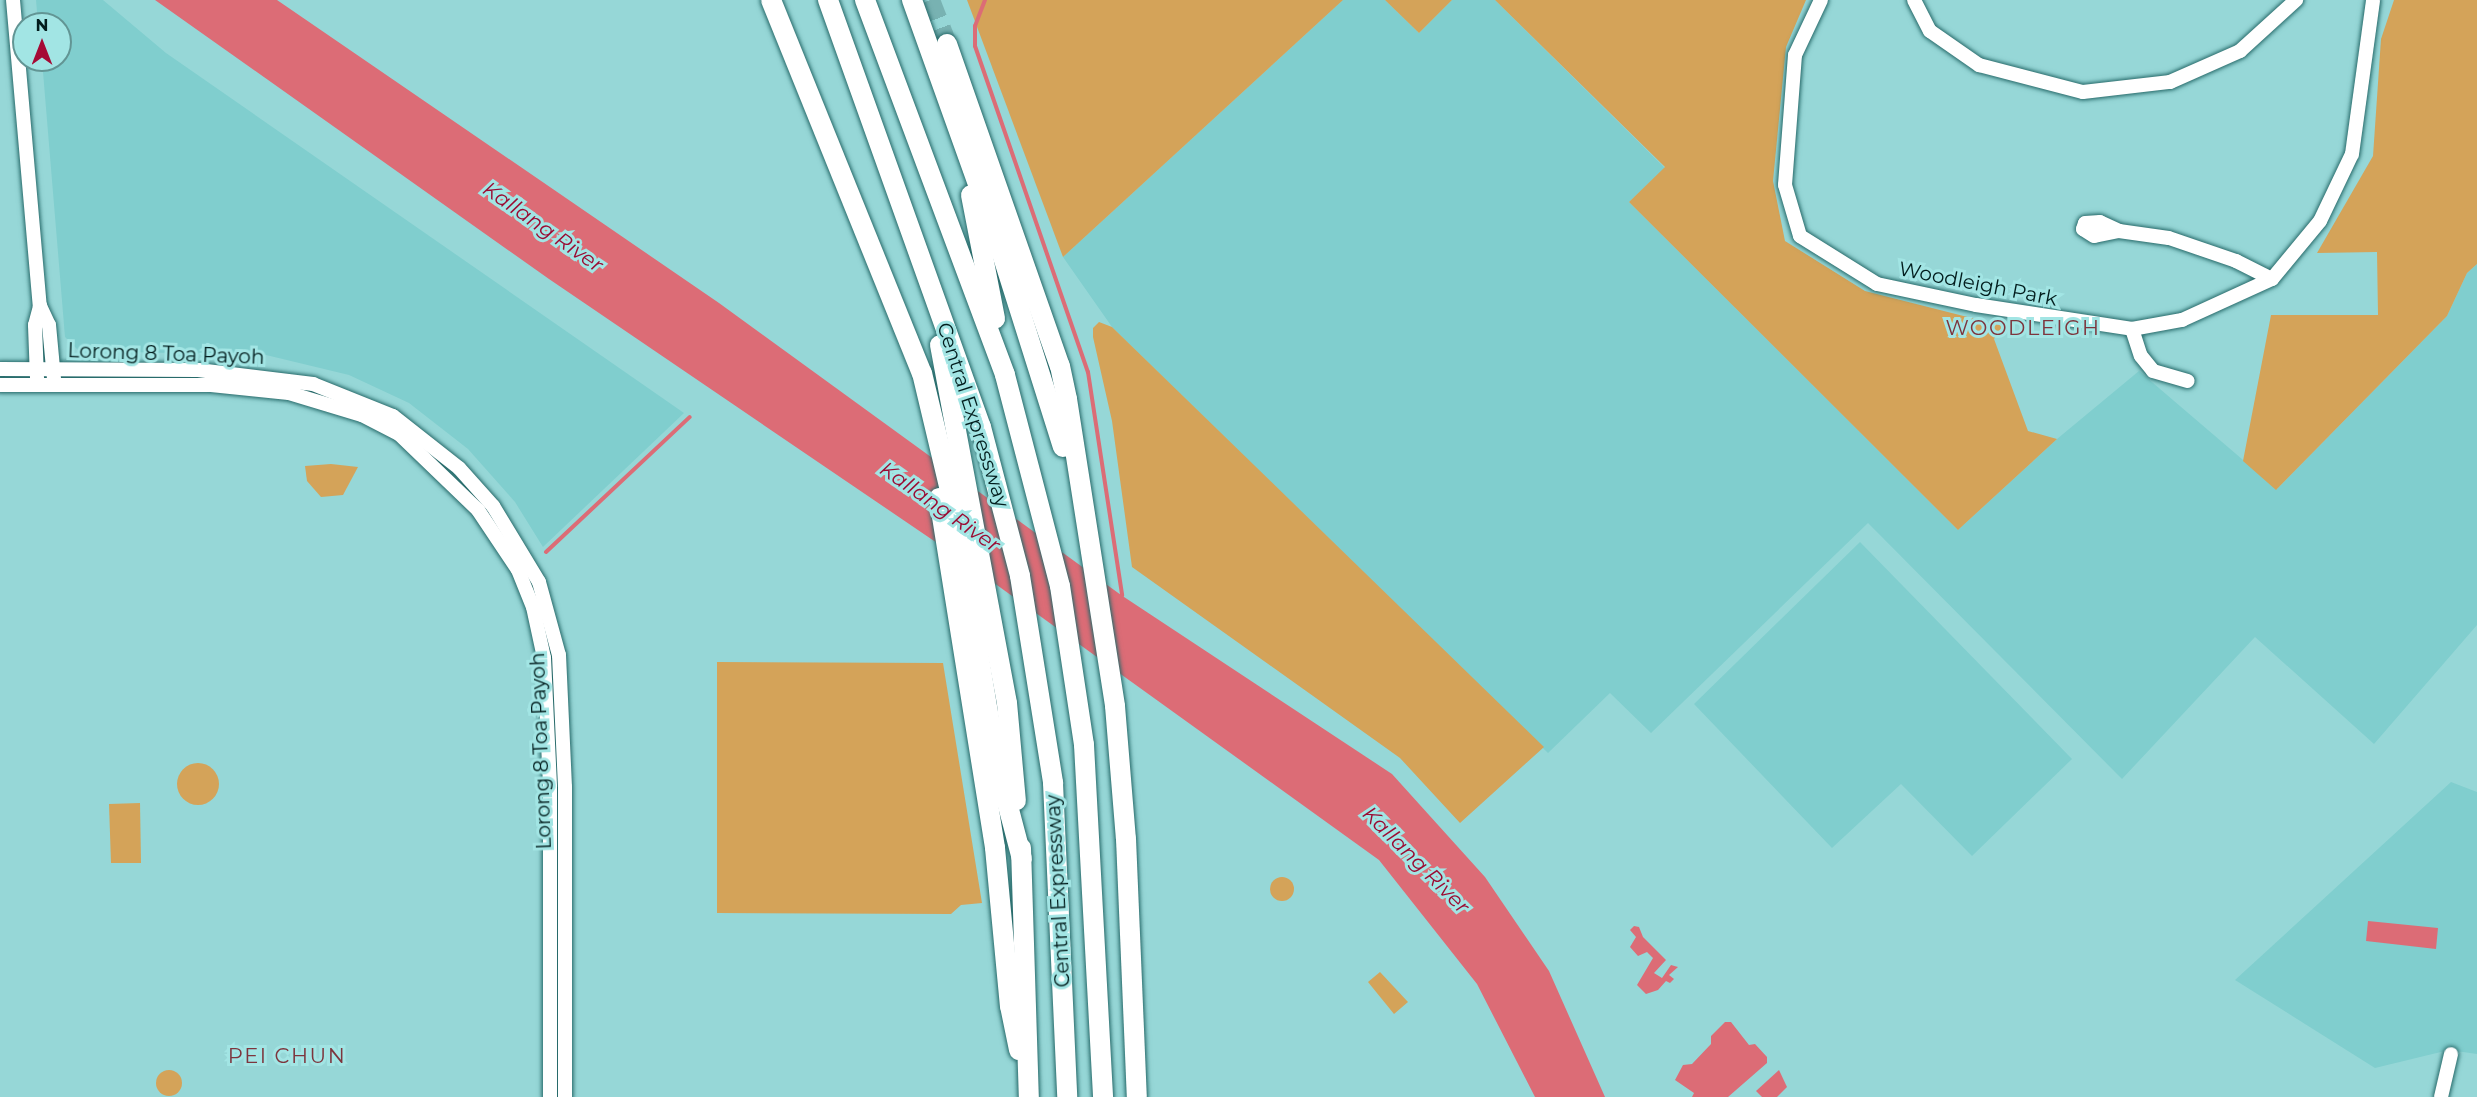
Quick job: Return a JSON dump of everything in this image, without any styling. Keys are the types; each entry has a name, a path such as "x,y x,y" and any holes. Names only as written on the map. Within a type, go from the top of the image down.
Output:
{"highway":[{"path":"771,0 903,331 927,416 941,508 978,706 995,848 1010,1006 1029,1097"},
{"name":"Central Expressway","path":"828,0 981,427 1020,576 1040,692 1057,832 1067,1097"},
{"name":"Central Expressway","path":"865,0 1005,375 1032,470 1060,586 1080,704 1103,1097"},
{"path":"912,0 961,146 997,238 1082,513"},
{"path":"947,44 1060,366 1114,706 1126,839 1137,1097"},
{"path":"961,146 1005,375"},
{"path":"925,274 961,442 1007,703 1022,859 1029,1097"},
{"path":"978,706 996,760 1022,859"}],"street":[{"name":"Lorong 8 Toa Payoh","path":"12,0 40,306 49,325 55,385"},
{"name":"Woodleigh Park","path":"1821,0 1795,56 1785,185 1800,236 1877,284 1976,306 2132,329 2182,320 2272,279 2320,221 2352,154 2373,0"},
{"path":"1914,0 1930,32 1979,65 2083,92 2170,82 2240,51 2296,0"},
{"path":"2119,231 2169,238 2236,261 2272,279"},
{"name":"Lorong 8 Toa Payoh","path":"38,385 34,325 40,306"},
{"path":"2132,329 2141,356 2153,371 2188,381"},
{"name":"Lorong 8 Toa Payoh","path":"0,369 254,374 337,391 393,416 427,439 493,506 538,582 559,655 565,787 564,1097"},
{"name":"Lorong 8 Toa Payoh","path":"0,385 211,385 276,391 362,415 399,434 450,479 478,510 511,557 533,607 544,658 548,716 550,1097"},
{"path":"2441,1097 2451,1054"}],"shaded area":[{"path":"36,0 103,0 166,53 684,413 543,547 515,502 468,449 409,403 349,375 266,355 79,351 65,337 43,72 72,72 72,12 37,12"},
{"path":"967,0 1343,0 1063,257"},
{"path":"1343,0 1385,0 1419,33 1452,0 1495,0 1665,168 1629,202 1958,530 2057,439 2139,371 2277,489 2447,316 2467,273 2477,264 2477,625 2374,744 2255,637 2122,779 1868,523 1651,733 1610,693 1548,753 1112,327 1063,257"},
{"path":"1385,0 1452,0 1419,33"},
{"path":"1495,0 1806,0 1786,47 1773,181 1785,241 1865,291 2003,326 1994,339 2028,431 2057,439 1958,530 1629,202 1665,167"},
{"path":"2394,0 2477,0 2477,264 2467,273 2447,316 2276,490 2243,461 2271,315 2378,315 2377,252 2317,253 2373,156 2381,39"},
{"path":"1099,322 1112,327 1544,747 1460,823 1400,758 1132,567 1112,421 1093,337 1093,328"},
{"path":"331,464 358,467 343,495 321,497 307,481 305,466"},
{"path":"1860,542 2072,759 1972,856 1901,784 1832,848 1694,704"},
{"path":"717,662 943,663 982,903 961,905 951,914 717,913"},
{"path":"198,763 206,764 213,769 218,776 218,792 213,799 206,804 198,805 190,804 183,799 178,792 177,784 178,776 183,769 190,764"},
{"path":"2451,782 2477,792 2477,1054 2449,1050 2375,1068 2235,980"},
{"path":"140,803 141,863 111,863 109,804"},
{"path":"1282,877 1287,878 1293,884 1293,894 1287,900 1282,901 1277,900 1271,894 1270,889 1271,884 1277,878"},
{"path":"1380,972 1408,1002 1394,1014 1368,982"},
{"path":"169,1070 179,1073 182,1083 179,1093 169,1096 159,1093 156,1083 159,1073"}],"water":[{"name":"Kallang River","path":"155,0 277,0 719,303 1121,595 1392,774 1485,877 1549,971 1605,1097 1535,1097 1477,984 1379,860 965,562 549,279"},
{"path":"2368,921 2438,928 2436,949 2366,941"},
{"path":"1634,926 1639,927 1643,937 1666,960 1654,973 1662,978 1671,965 1678,967 1669,975 1674,979 1670,983 1666,981 1658,990 1646,994 1637,985 1653,958 1647,952 1638,956 1630,947 1636,937 1630,930"},
{"path":"1725,1022 1731,1022 1749,1045 1755,1044 1767,1057 1767,1063 1728,1097 1692,1097 1694,1093 1675,1080 1683,1065 1692,1064 1711,1044 1711,1036"},
{"path":"1779,1070 1787,1087 1777,1097 1762,1097 1756,1091"}],"waterway":[{"path":"985,0 975,26 975,46 1088,372 1122,595"},
{"path":"546,552 690,417"}],"tunnel":[{"path":"930,0 947,44"}],"district":[{"name":"WOODLEIGH","path":"2023,328"},
{"name":"PEI CHUN","path":"287,1056"}]}
